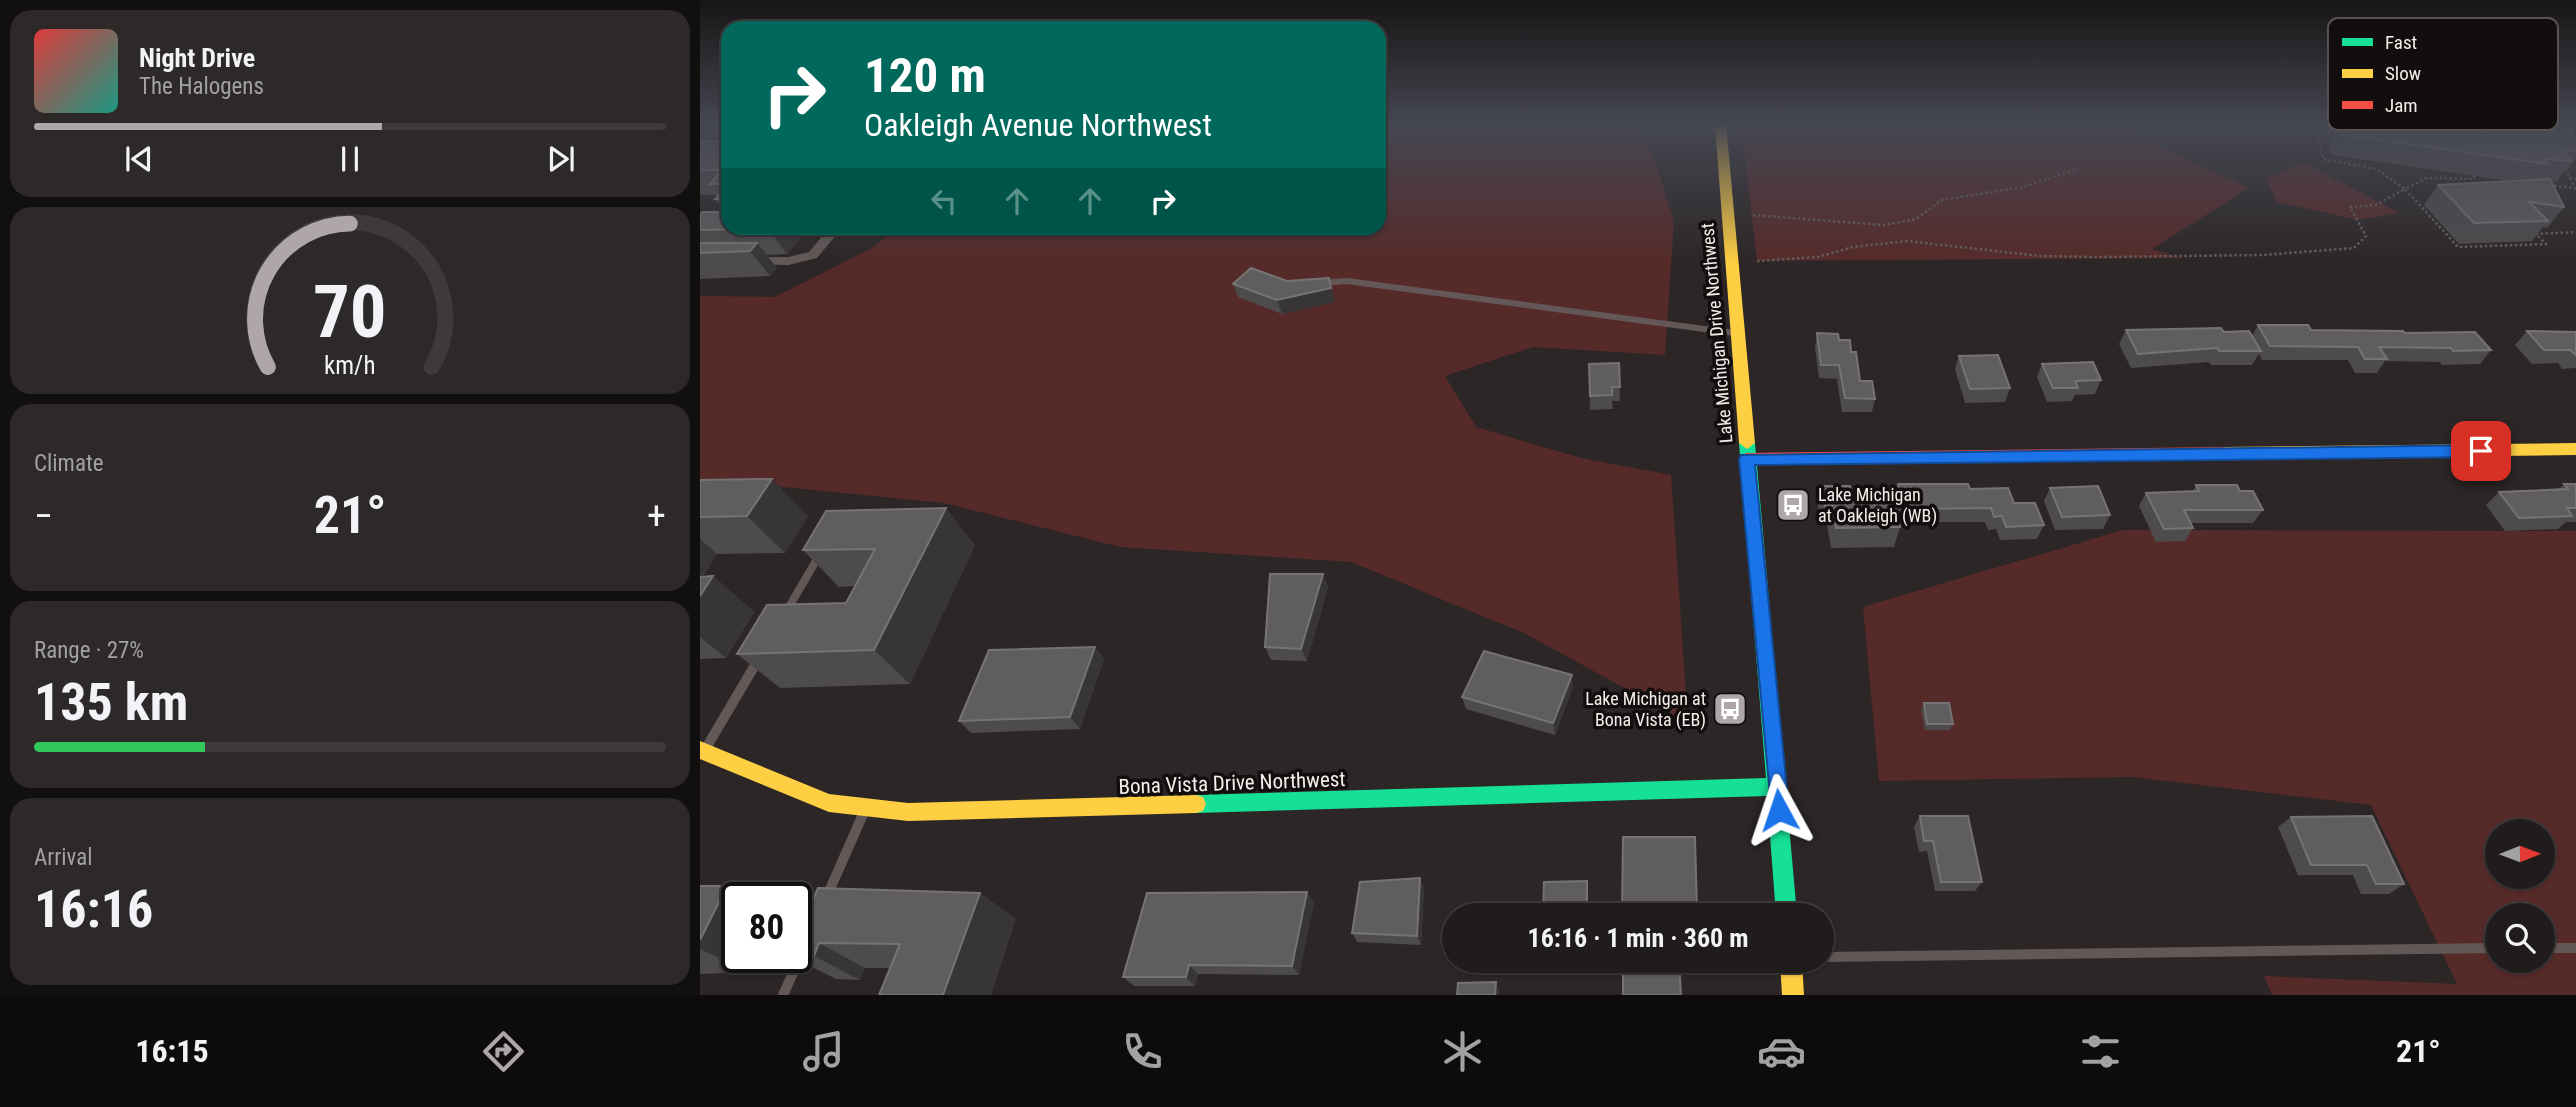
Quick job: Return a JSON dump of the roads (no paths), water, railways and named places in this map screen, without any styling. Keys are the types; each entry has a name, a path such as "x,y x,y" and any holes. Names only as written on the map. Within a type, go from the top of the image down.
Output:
{"main road":[{"name":"Lake Michigan Drive Northwest","path":"1724,170 1746,459 1786,903"},
{"path":"1746,459 2576,449"},
{"name":"Bona Vista Drive Northwest","path":"702,750 829,803 865,809 1017,811 1777,787"},
{"path":"1792,973 1793,995"}],"street":[{"path":"738,261 788,261 813,255 830,235"}],"lane":[{"path":"1321,283 1347,281 1736,334"},
{"path":"779,624 827,542"},
{"path":"702,750 766,647"},
{"path":"823,905 865,809"},
{"path":"1834,957 2485,948"},
{"path":"2555,948 2576,948"},
{"path":"783,995 793,973"}],"place":[{"name":"Lake Michigan at Oakleigh (WB)","path":"1793,505"},
{"name":"Lake Michigan at Bona Vista (EB)","path":"1730,709"}]}
